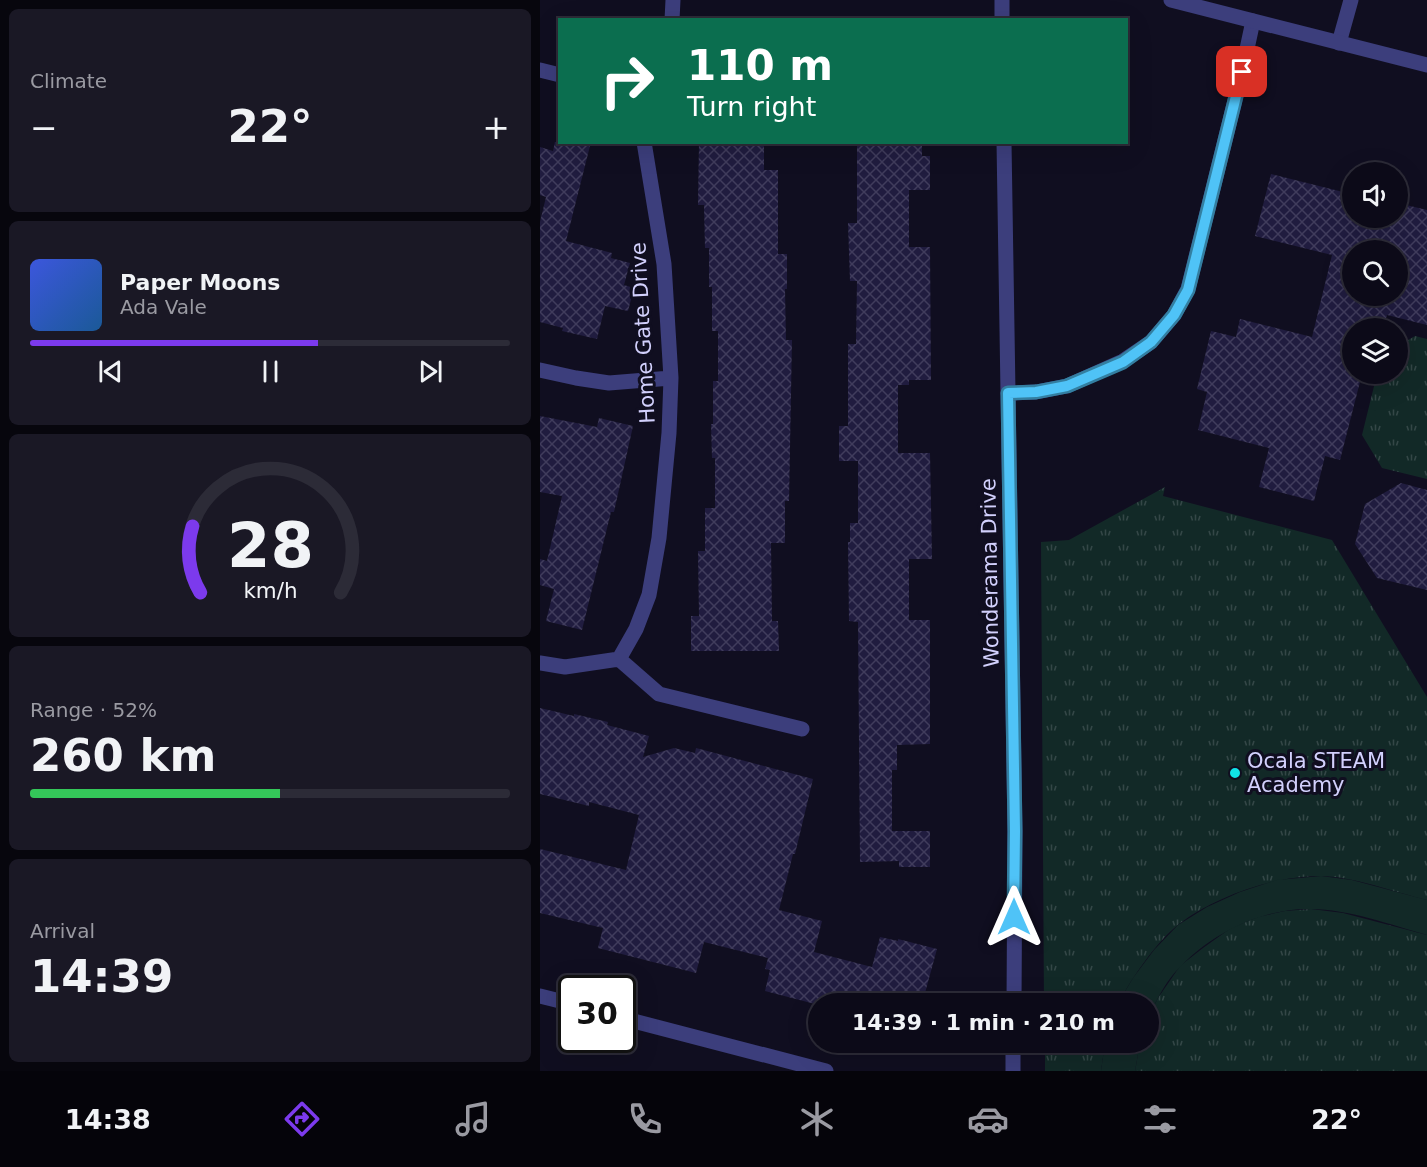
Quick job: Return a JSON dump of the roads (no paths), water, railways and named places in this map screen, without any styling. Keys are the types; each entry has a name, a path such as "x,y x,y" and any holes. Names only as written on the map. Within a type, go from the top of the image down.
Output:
{"street":[{"path":"672,18 673,0"},
{"path":"1002,0 1002,18"},
{"path":"1171,0 1427,65"},
{"path":"1339,43 1351,0"},
{"path":"1008,393 1036,392 1067,386 1123,362 1151,342 1174,315 1188,290 1253,21"},
{"path":"540,70 558,74"},
{"name":"Home Gate Drive","path":"620,658 636,629 649,595 659,538 669,433 671,378 664,264 644,144"},
{"name":"Wonderama Drive","path":"1004,144 1015,831 1014,993"},
{"path":"540,369 609,383 671,378"},
{"path":"540,663 565,667 620,658 659,694 802,729"},
{"path":"540,996 558,1000"},
{"path":"636,1022 826,1071"},
{"path":"1013,1053 1013,1071"}],"place":[{"name":"Ocala STEAM Academy","path":"1235,773"}]}
